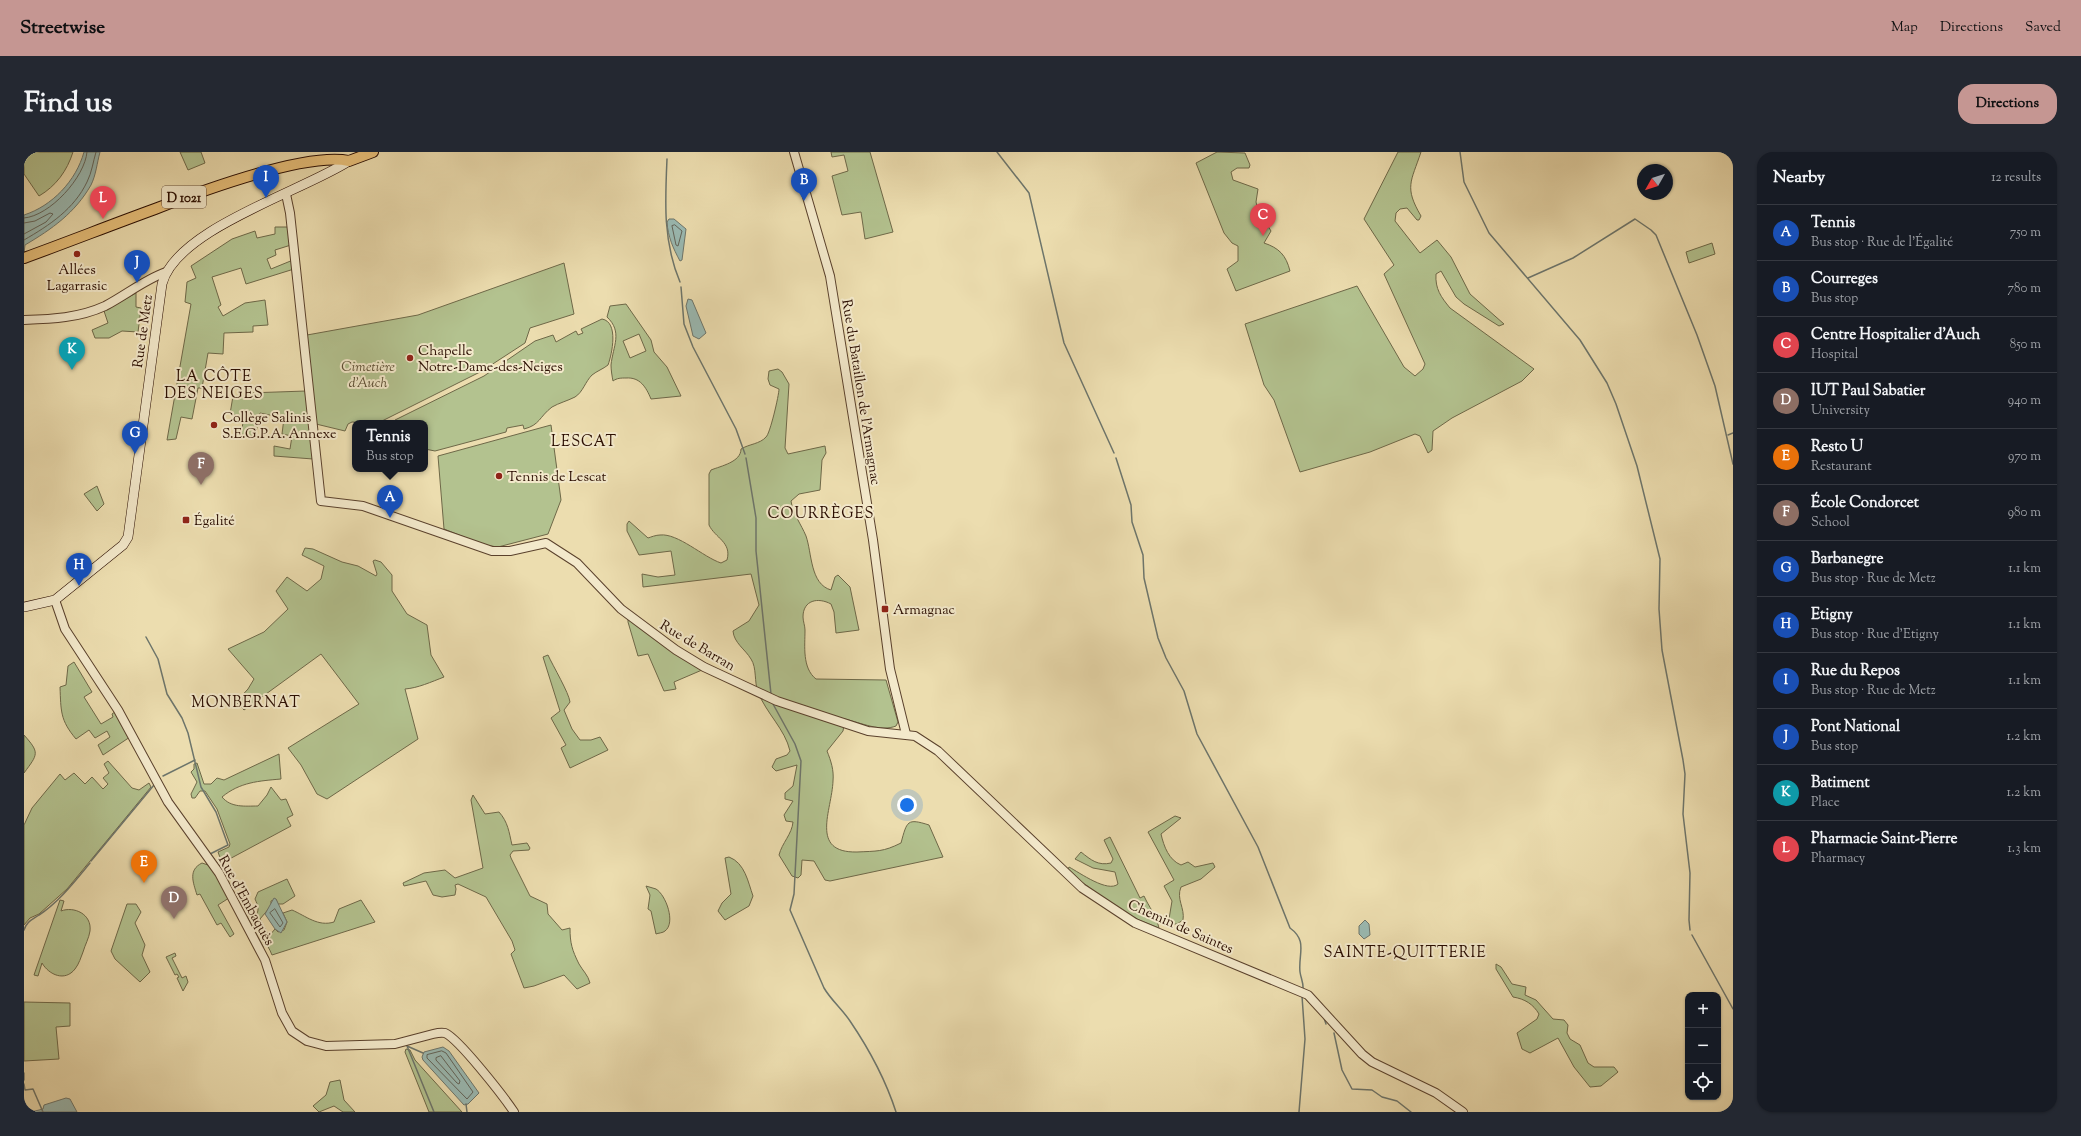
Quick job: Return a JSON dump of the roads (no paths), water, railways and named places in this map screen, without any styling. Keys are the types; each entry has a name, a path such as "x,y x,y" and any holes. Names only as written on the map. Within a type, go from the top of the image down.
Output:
{"main road":[{"path":"349,161 373,152"},
{"name":"D 1021","path":"24,258 242,176 276,166 326,157 339,157 349,161"},
{"name":"Rue de Metz","path":"54,600 123,545 128,537 162,284 166,272 178,257 219,227 349,161"},
{"path":"24,607 54,600"}],"street":[{"name":"Rue du Bataillon de l'Armagnac","path":"794,152 830,276 873,540 887,655 906,734"},
{"name":"Rue de Barran","path":"286,194 290,213 321,501 363,506 483,550 502,552 546,543 577,563 621,609 676,650 704,667 777,701 850,726 886,734 906,734"},
{"path":"28,320 55,319 84,314 104,306 155,276 166,272"},
{"name":"Rue d'Embaquès","path":"54,600 68,633 118,710 168,802 219,873 265,960 282,1013 292,1031 303,1040 326,1046 396,1044 440,1032 446,1034 477,1065 514,1112"},
{"name":"Chemin de Saintes","path":"906,734 915,736 938,751 1082,888 1120,914 1136,923 1308,995 1362,1054 1372,1062 1436,1093 1463,1112"}],"water":[{"path":"84,152 100,152 91,185 78,204 62,220 25,245 24,253 24,215 44,205 62,191 75,173"},
{"path":"669,219 674,219 686,229 682,260 680,261 670,238 667,222"},
{"path":"688,299 692,300 706,333 699,339 693,336 686,306"},
{"path":"274,898 276,899 287,922 281,933 275,929 265,914"},
{"path":"1365,920 1369,924 1370,935 1364,939 1359,934 1359,926"},
{"path":"443,1047 449,1051 479,1093 468,1104 464,1105 423,1060 422,1057 424,1052"},
{"path":"66,1098 70,1099 77,1112 31,1112 43,1109 44,1105"}],"waterway":[{"path":"997,152 1029,193 1064,343 1114,453"},
{"path":"1460,152 1464,182 1489,233 1580,340 1607,383 1616,404 1637,466 1660,559 1659,609 1662,650 1685,774 1683,814 1690,873 1690,930"},
{"path":"667,159 666,222 674,267 680,282"},
{"path":"1528,278 1573,258 1635,219 1651,230 1656,235 1697,335 1715,386 1733,464"},
{"path":"681,287 684,324 693,347 736,429 745,454"},
{"path":"1728,435 1733,433"},
{"path":"746,458 756,518 756,551 771,694"},
{"path":"1116,458 1131,505 1132,522 1143,555 1144,578 1158,638 1166,658 1184,691 1197,734 1258,847 1290,928 1299,938 1301,943 1300,972 1303,983 1303,991"},
{"path":"146,637 158,659 167,694 182,718 188,733 201,787 216,812 228,845 210,854 214,859"},
{"path":"773,704 795,744 801,761 794,894 790,910 824,988 847,1017 864,1043 882,1077 896,1112"},
{"path":"163,776 195,760"},
{"path":"91,861 154,785"},
{"path":"216,862 219,866"},
{"path":"24,930 30,921 60,898 90,863"},
{"path":"246,915 263,947"},
{"path":"1692,935 1733,1009"},
{"path":"1299,1112 1305,1039 1302,996"},
{"path":"1324,1018 1326,1024"},
{"path":"1334,1033 1342,1070 1352,1089 1372,1090 1382,1097 1397,1101 1411,1112"},
{"path":"423,1053 407,1046 434,1112"},
{"path":"24,1073 24,1080"},
{"path":"24,1084 25,1090 33,1089 43,1112"},
{"path":"466,1104 467,1112"}],"place":[{"name":"Rue du Repos","path":"266,198"},
{"name":"Courreges","path":"804,201"},
{"name":"Pharmacie Saint-Pierre","path":"103,219"},
{"name":"Centre Hospitalier d'Auch","path":"1263,236"},
{"name":"Allées Lagarrasic","path":"77,254"},
{"name":"Pont National","path":"137,283"},
{"name":"Chapelle Notre-Dame-des-Neiges","path":"410,358"},
{"name":"Batiment","path":"72,370"},
{"name":"Collège Salinis S.E.G.P.A. Annexe","path":"214,425"},
{"name":"Barbanegre","path":"135,454"},
{"name":"Tennis de Lescat","path":"499,476"},
{"name":"École Condorcet","path":"201,485"},
{"name":"Tennis","path":"390,518"},
{"name":"Égalité","path":"186,520"},
{"name":"Etigny","path":"79,586"},
{"name":"Armagnac","path":"885,609"},
{"name":"Resto U","path":"144,883"},
{"name":"IUT Paul Sabatier","path":"174,919"}],"district":[{"name":"LA CÔTE DES NEIGES","path":"214,384"},
{"name":"LESCAT","path":"584,441"},
{"name":"COURRÈGES","path":"821,513"},
{"name":"MONBERNAT","path":"246,702"},
{"name":"SAINTE-QUITTERIE","path":"1405,952"}],"park label":[{"name":"Cimetière d'Auch","path":"368,374"}]}
